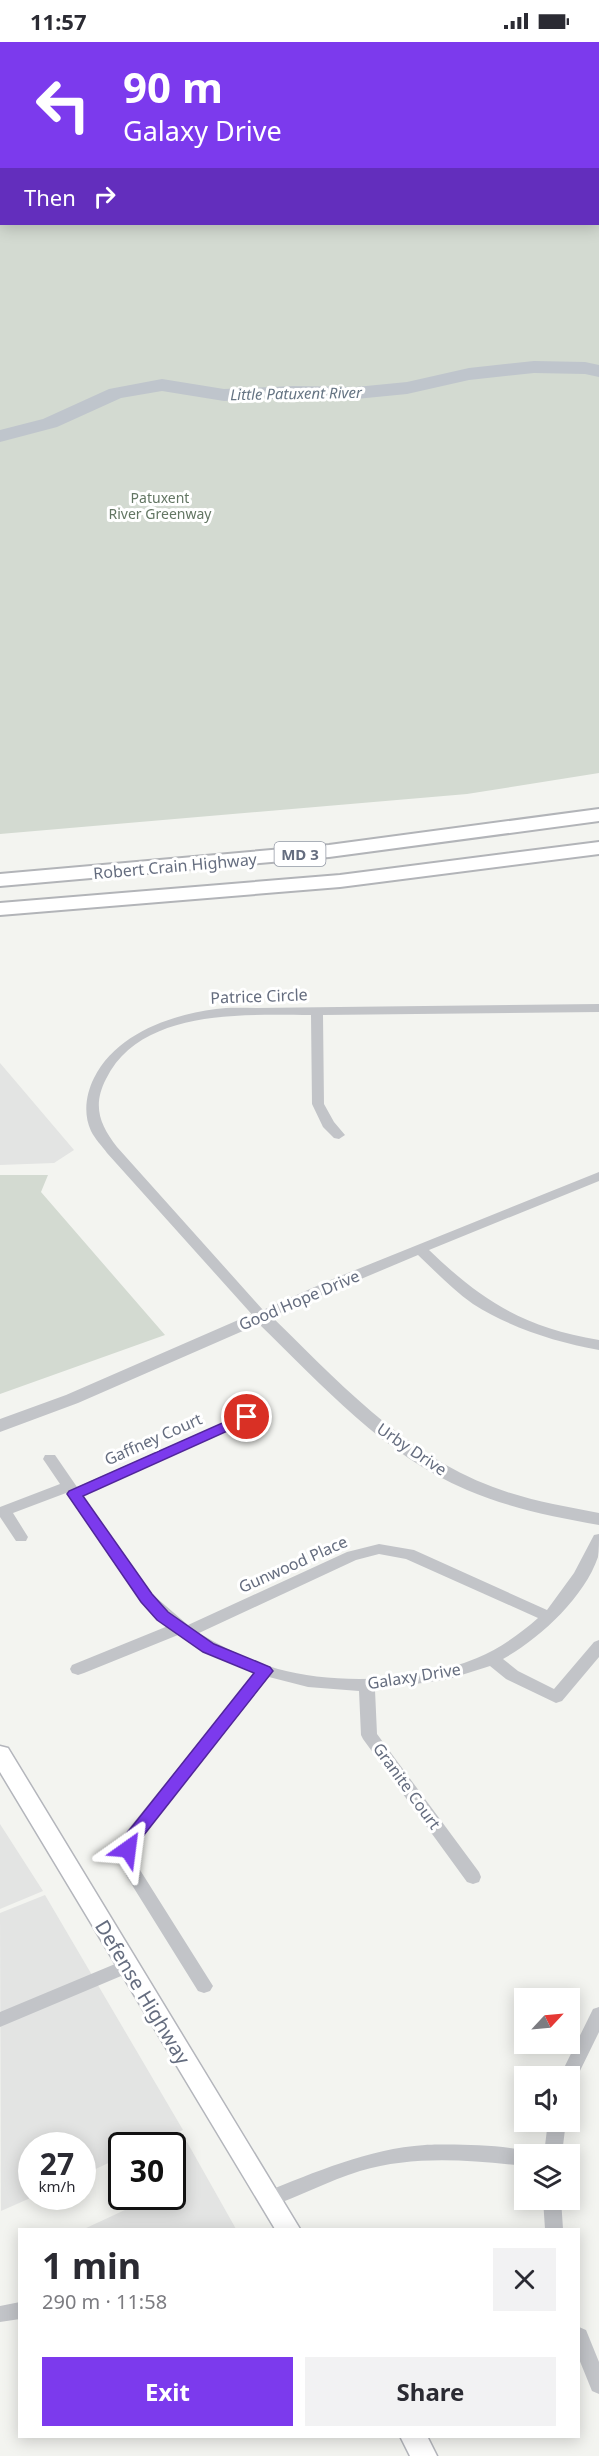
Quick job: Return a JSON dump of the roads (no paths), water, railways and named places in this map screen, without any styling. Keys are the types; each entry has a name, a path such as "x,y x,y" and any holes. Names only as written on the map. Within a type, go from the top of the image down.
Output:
{"highway":[{"name":"Robert Crain Highway","path":"0,880 329,851 599,815"},
{"name":"Robert Crain Highway","path":"0,909 340,881 598,848"}],"main road":[{"name":"Defense Highway","path":"0,1754 287,2228"},
{"path":"414,2438 424,2456"}],"street":[{"name":"Patrice Circle","path":"261,1316 112,1150 98,1131 93,1115 93,1097 99,1079 112,1060 131,1042 154,1029 184,1018 217,1012 599,1008"},
{"path":"317,1010 318,1104 328,1124 339,1135"},
{"name":"Good Hope Drive","path":"0,1426 72,1399 261,1316 599,1176"},
{"path":"420,1249 455,1283 501,1314 559,1336 599,1345"},
{"name":"Urby Drive","path":"261,1316 366,1416 399,1443 435,1467 471,1485 508,1499 547,1510 599,1520"},
{"name":"Gaffney Court","path":"21,1537 4,1511 71,1490 247,1417"},
{"name":"Galaxy Drive","path":"50,1459 147,1598 163,1616 209,1648 265,1671 326,1683 367,1685 432,1676 492,1659 549,1617 571,1593 584,1575 599,1539"},
{"name":"Gunwood Place","path":"78,1668 182,1630 352,1556 379,1549 410,1554 549,1617"},
{"path":"492,1659 512,1675 556,1697 599,1646"},
{"path":"204,1986 133,1872 128,1862 128,1849 132,1837 265,1671"},
{"name":"Granite Court","path":"367,1685 369,1735 473,1877"},
{"path":"0,2020 128,1966"},
{"path":"574,2066 599,2014"},
{"path":"269,2199 354,2165 392,2156 431,2152 468,2152 514,2157"},
{"path":"553,2210 554,2228"},
{"path":"0,2314 18,2310"},
{"path":"580,2338 599,2385"}],"waterway":[{"name":"Little Patuxent River","path":"0,436 50,423 116,393 162,385 224,395 293,392 356,393 407,388 469,374 534,367 585,368 599,371"}],"park label":[{"name":"Patuxent River Greenway","path":"160,505"}]}
